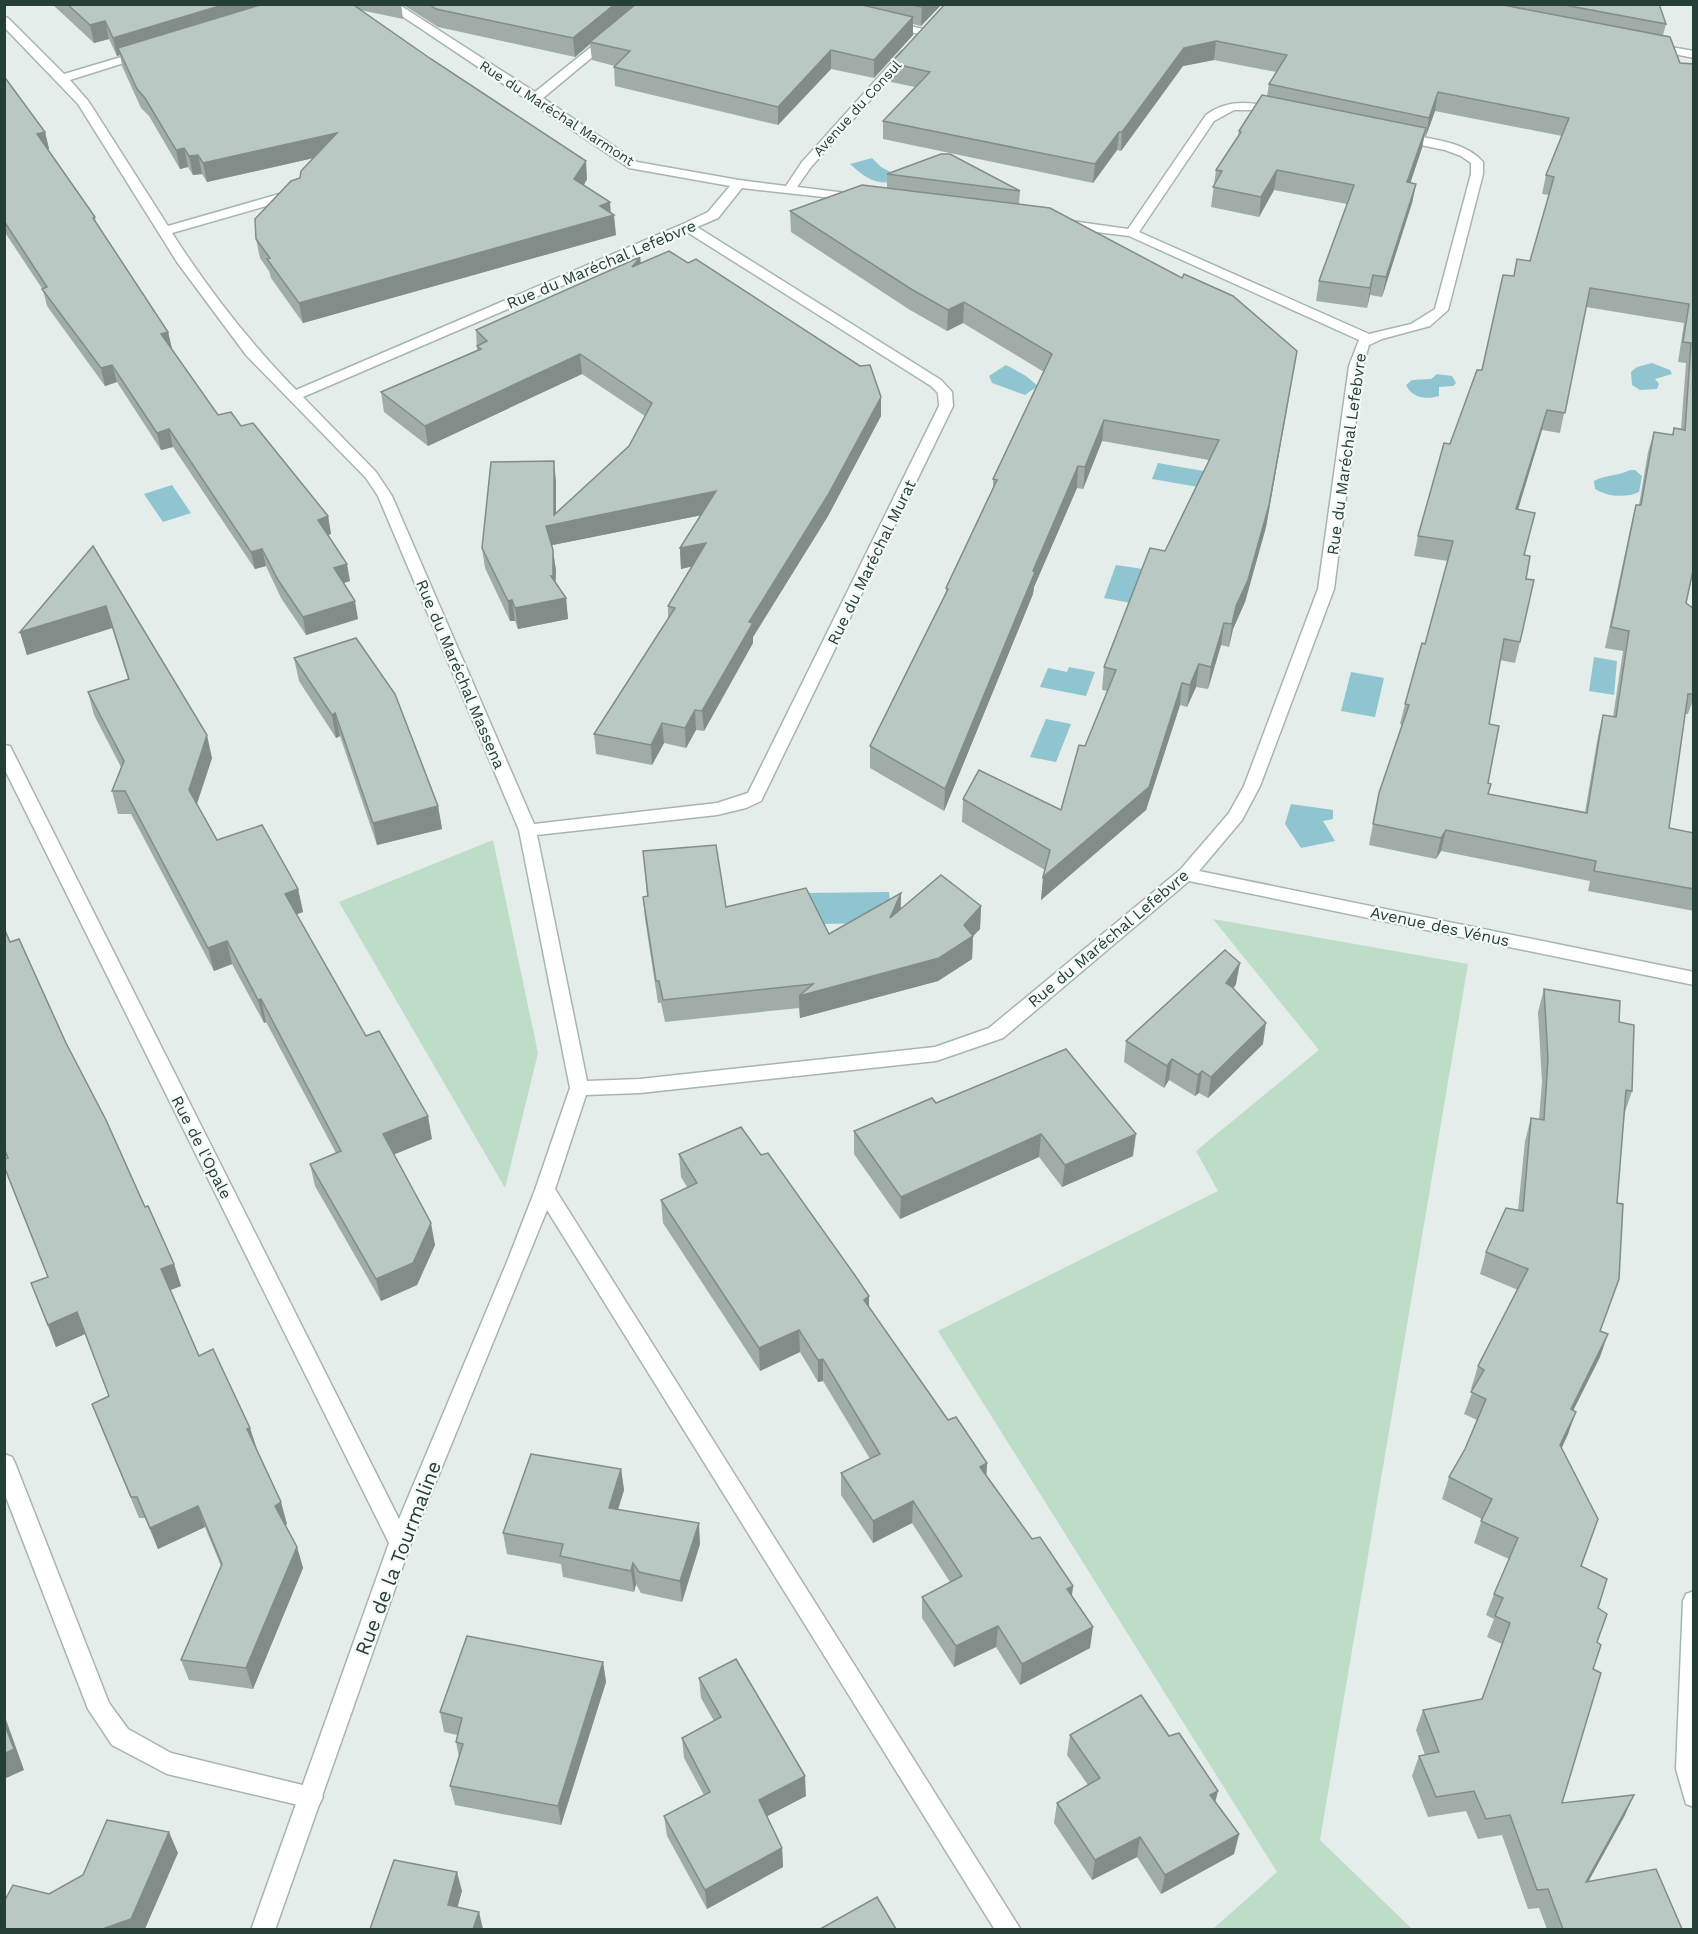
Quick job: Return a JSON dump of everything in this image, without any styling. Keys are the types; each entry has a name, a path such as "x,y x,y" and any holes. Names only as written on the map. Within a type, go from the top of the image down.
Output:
{"street":[{"name":"Rue du Maréchal Marmont","path":"389,4 535,98 633,165 739,184"},
{"name":"Rue du Maréchal Massena","path":"4,20 36,55 63,78 83,102 184,262 251,352 371,474 385,496 528,830 579,1088 545,1190"},
{"name":"Avenue du Consul","path":"789,190 806,165 929,29 881,23"},
{"path":"535,98 624,26"},
{"path":"1635,44 1694,54"},
{"path":"63,78 159,50"},
{"path":"1132,233 1210,118 1219,110 1247,105 1292,114"},
{"path":"1368,339 1413,329 1432,320 1441,310 1478,174 1477,162 1466,153 1392,135"},
{"path":"739,184 872,200"},
{"name":"Rue du Maréchal Lefebvre","path":"294,396 688,228 712,215 739,184"},
{"path":"164,231 297,193"},
{"name":"Rue du Maréchal Lefebvre","path":"579,1088 640,1086 924,1055 971,1043 996,1033 1186,874 1236,816 1252,786 1326,589 1356,366 1363,344 1368,339 1132,233 1049,223"},
{"name":"Rue du Maréchal Murat","path":"528,830 717,809 740,804 755,797 946,406 945,392 936,382 688,228"},
{"name":"Rue de l'Opale","path":"4,750 400,1543"},
{"name":"Avenue des Vénus","path":"1186,874 1694,979"},
{"path":"545,1190 1009,1929"},
{"name":"Rue de la Tourmaline","path":"263,1929 400,1543 545,1190"},
{"path":"4,1463 100,1709 120,1737 167,1763 311,1797"},
{"path":"1694,1601 1688,1769 1694,1796"}],"green space":[{"path":"493,840 538,1053 505,1188 339,902"},
{"path":"1213,919 1468,964 1320,1840 1412,1929 1213,1929 1277,1872 938,1331 1218,1191 1196,1151 1319,1050"}],"water":[{"path":"872,158 881,167 896,175 893,182 870,179 850,164"},
{"path":"1652,363 1670,370 1672,374 1655,379 1659,384 1657,389 1640,390 1632,385 1631,372 1637,367"},
{"path":"1006,365 1038,386 1025,395 992,383 989,376"},
{"path":"1437,374 1452,376 1456,383 1453,386 1439,387 1439,396 1420,397 1412,393 1406,385 1412,380 1431,379"},
{"path":"1158,463 1209,472 1204,488 1152,479"},
{"path":"1635,470 1642,476 1639,492 1617,496 1595,489 1594,481"},
{"path":"172,485 191,513 163,522 144,494"},
{"path":"1116,565 1143,569 1131,603 1104,598"},
{"path":"1594,657 1617,661 1614,695 1589,691"},
{"path":"1069,667 1095,672 1086,696 1040,687 1048,668 1067,672"},
{"path":"1351,672 1384,678 1375,717 1341,711"},
{"path":"1046,719 1071,724 1056,762 1030,757"},
{"path":"1291,804 1333,810 1333,819 1323,821 1335,841 1301,848 1285,824"},
{"path":"889,892 890,900 883,902 872,923 822,924 806,893"}],"building":[{"path":"67,4 226,4 113,38 105,21 90,25"},
{"path":"263,4 352,4 586,161 574,179 610,202 600,206 614,215 299,303 267,259 270,258 256,239 255,219 291,181 300,178 301,171 337,133 203,163 198,155 189,156 184,148 176,150 145,98 137,89 118,48"},
{"path":"429,4 615,4 573,38 436,9"},
{"path":"636,4 858,4 913,17 874,60 831,50 778,107 614,67 630,51 590,42"},
{"path":"908,4 925,4 922,7"},
{"path":"945,4 1498,4 1670,37 1680,63 1694,64 1694,566 1686,603 1694,609 1694,694 1688,694 1669,828 1694,833 1694,889 1594,871 1596,861 1446,830 1441,838 1373,824 1379,793 1409,705 1405,704 1422,643 1425,644 1453,541 1418,536 1444,443 1450,444 1477,370 1482,370 1503,275 1514,276 1517,259 1530,261 1554,177 1546,175 1569,118 1438,92 1429,118 1269,84 1287,55 1216,41 1184,48 1122,132 1119,132 1095,164 883,121 930,72 891,63","holes":["1590,288 1689,304 1683,342 1691,343 1685,430 1674,428 1673,435 1654,432 1641,505 1636,505 1611,627 1629,631 1616,717 1603,715 1587,813 1488,794 1499,726 1489,724 1504,639 1520,642 1534,580 1526,579 1530,556 1524,555 1535,513 1516,509 1547,410 1565,413"]},
{"path":"1559,4 1659,4 1666,24"},
{"path":"4,79 45,132 37,134 95,217 93,218 168,332 161,334 218,415 231,412 241,426 253,423 328,516 318,520 347,564 334,568 355,601 303,617 278,580 262,549 251,552 169,429 157,433 112,365 101,368 42,289 47,287 4,221"},
{"path":"1262,95 1426,128 1407,182 1416,184 1386,277 1373,275 1370,288 1319,281 1354,185 1277,170 1261,197 1213,187 1222,171 1216,170"},
{"path":"941,154 950,154 1020,191 887,174"},
{"path":"862,185 1050,208 1182,278 1184,274 1233,296 1297,351 1269,505 1248,580 1236,606 1232,624 1224,623 1211,667 1199,664 1190,685 1182,683 1149,787 1043,877 1050,850 963,799 979,770 1061,810 1079,745 1085,746 1116,670 1104,667 1150,548 1165,551 1219,440 1104,420 1085,467 1078,466 945,789 870,746 948,589 946,588 997,480 993,479 1052,354 964,302 948,310 911,289 790,211"},
{"path":"669,251 688,263 696,259 860,366 870,365 881,397 828,495 749,622 753,623 702,711 695,710 685,728 662,723 651,745 594,734 675,608 668,606 706,543 680,548 716,491 546,526 553,550 553,576 551,576 566,598 515,608 512,600 508,601 482,548 491,462 554,461 554,515 629,446 652,403 580,354 425,426 381,392 481,349 477,346 487,341 476,330 640,257 632,267"},
{"path":"93,546 207,735 189,790 217,840 262,825 298,889 285,894 366,1036 379,1031 428,1116 383,1134 431,1223 413,1263 376,1279 310,1164 341,1151 261,999 258,1000 227,941 208,948 125,791 112,791 124,761 88,692 129,679 106,606 20,632"},
{"path":"356,638 395,694 438,806 373,823 335,713 332,715 294,658"},
{"path":"716,845 726,907 806,888 829,934 901,893 890,918 941,875 981,906 964,925 973,936 939,958 799,996 813,984 663,1000 659,981 656,981 643,897 648,896 643,851"},
{"path":"4,928 10,942 19,939 145,1207 148,1206 174,1264 161,1269 199,1356 213,1349 281,1502 275,1506 297,1547 246,1668 181,1660 222,1564 198,1506 150,1528 137,1497 131,1497 92,1404 109,1396 77,1312 48,1325 31,1283 48,1277 4,1166 4,1159 8,1158 4,1148"},
{"path":"1225,950 1240,963 1226,983 1266,1023 1211,1077 1202,1071 1198,1075 1172,1059 1167,1066 1126,1041"},
{"path":"1544,989 1620,1001 1619,1022 1634,1025 1632,1091 1626,1090 1617,1203 1623,1204 1619,1279 1600,1331 1608,1334 1571,1409 1576,1412 1560,1445 1598,1519 1581,1566 1607,1579 1598,1608 1607,1614 1597,1642 1601,1645 1593,1669 1601,1673 1562,1803 1634,1795 1586,1882 1656,1869 1682,1929 1563,1929 1548,1889 1537,1890 1510,1815 1486,1819 1474,1791 1436,1797 1419,1756 1439,1752 1423,1710 1482,1699 1510,1623 1495,1616 1503,1598 1494,1594 1518,1538 1481,1521 1492,1499 1449,1477 1465,1449 1486,1399 1471,1392 1484,1370 1478,1366 1528,1269 1486,1252 1506,1208 1523,1211 1531,1118 1544,1120 1548,1059"},
{"path":"1066,1049 1136,1134 1065,1165 1041,1134 901,1197 854,1131 932,1098 936,1103"},
{"path":"741,1127 761,1155 768,1153 854,1274 869,1296 864,1300 948,1420 956,1417 987,1463 980,1467 1032,1539 1040,1537 1073,1586 1067,1589 1093,1627 1022,1664 998,1626 956,1646 922,1597 962,1576 913,1501 873,1521 841,1473 880,1454 823,1359 818,1360 799,1330 759,1348 661,1200 697,1183 679,1154"},
{"path":"531,1454 621,1469 609,1508 699,1523 680,1581 639,1572 633,1563 631,1571 560,1556 563,1544 503,1533"},
{"path":"467,1636 603,1662 558,1806 450,1786 463,1744 456,1742 462,1718 440,1712"},
{"path":"736,1659 805,1776 759,1800 782,1848 705,1890 664,1816 710,1792 682,1738 721,1717 699,1678"},
{"path":"1141,1695 1169,1736 1179,1733 1218,1791 1210,1795 1239,1834 1165,1875 1140,1837 1095,1860 1057,1803 1100,1778 1070,1735"},
{"path":"4,1723 14,1749 4,1754"},
{"path":"107,1820 169,1832 131,1919 105,1929 4,1929 4,1902 13,1885 49,1894 83,1875"},
{"path":"394,1860 457,1872 448,1905 479,1912 473,1929 370,1929"},
{"path":"877,1897 896,1929 820,1929"}]}
